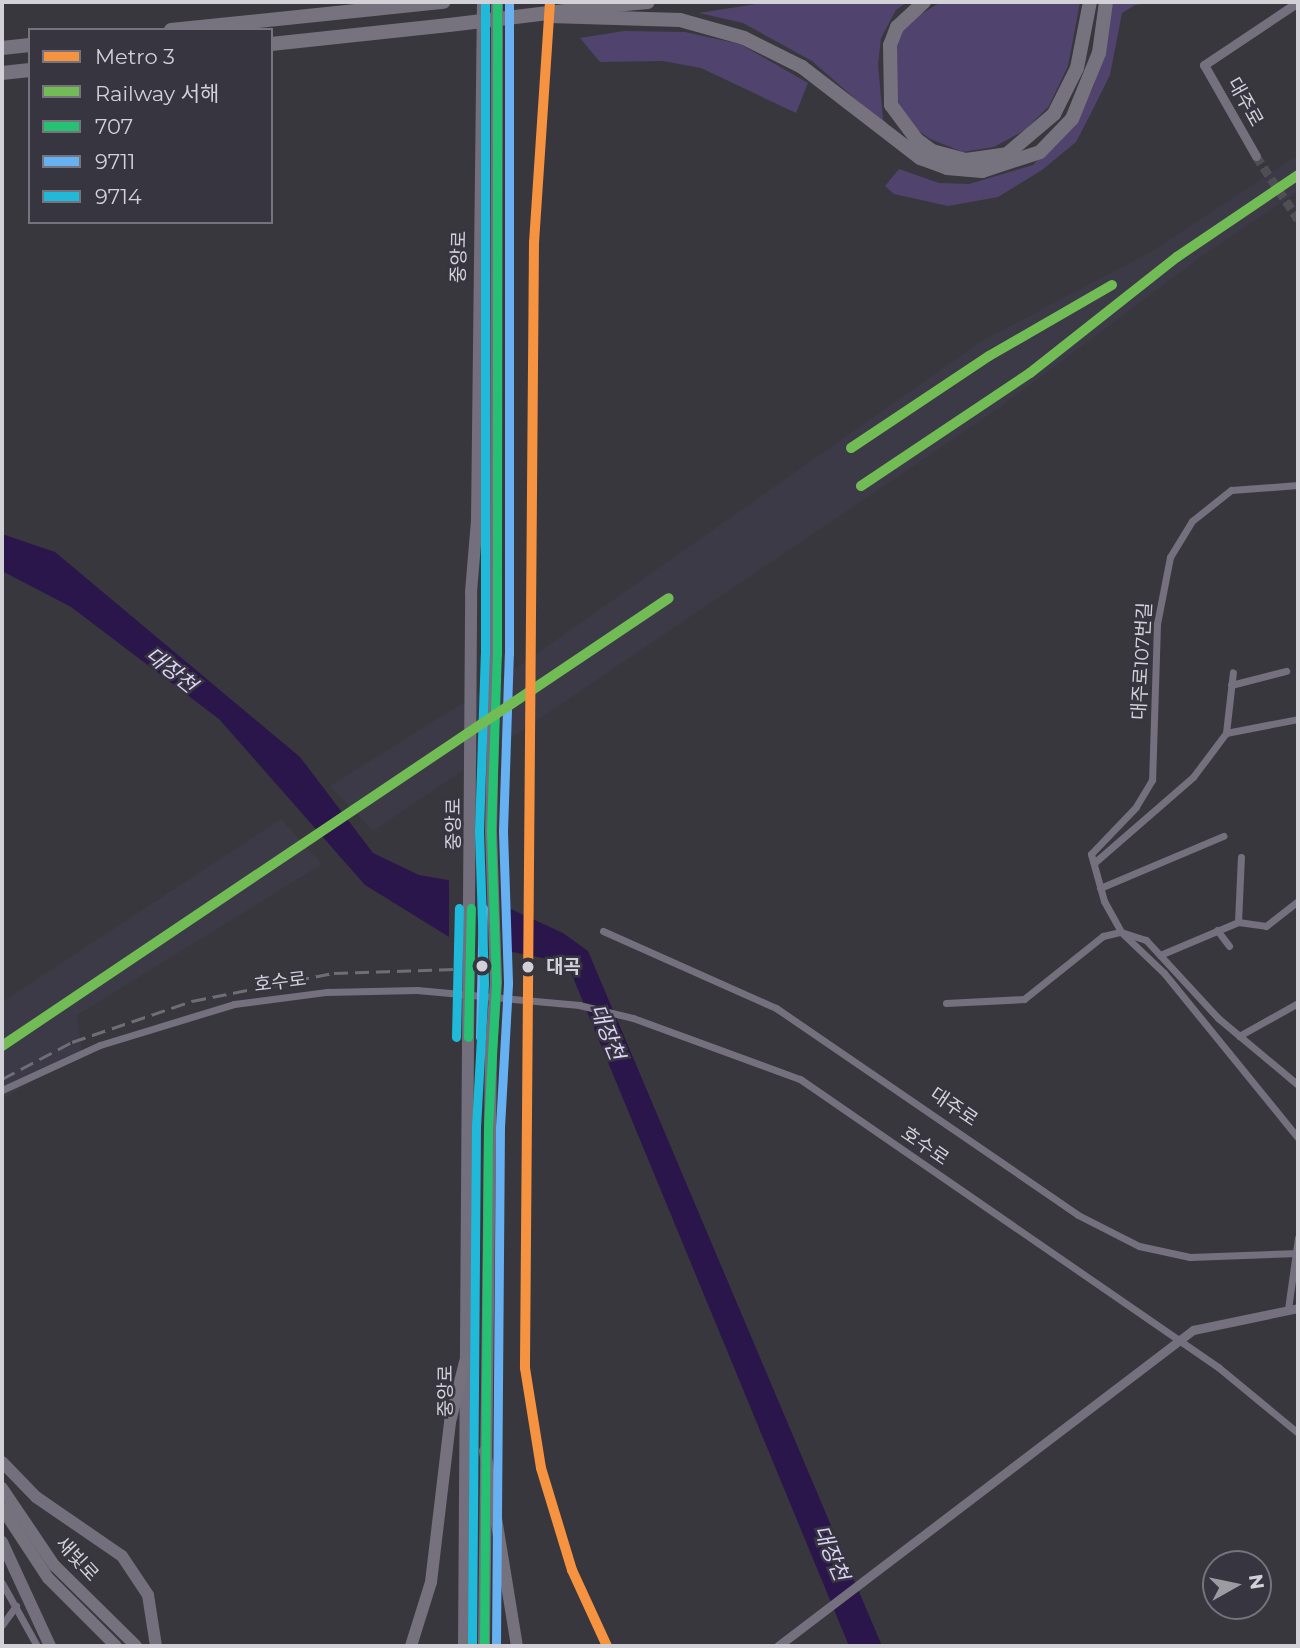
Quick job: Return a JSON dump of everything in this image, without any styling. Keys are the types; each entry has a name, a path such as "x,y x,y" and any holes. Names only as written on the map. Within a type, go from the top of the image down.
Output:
{"highway":[{"path":"190,28 444,2"},
{"path":"273,44 648,2"},
{"path":"924,2 897,27 890,45 891,105 916,140 932,151 966,160 1007,154 1054,114 1077,68 1090,2"},
{"path":"533,15 614,22 680,20 772,48 920,158 947,168 982,171 1040,152 1072,119 1099,53 1106,2"},
{"path":"2,48 28,45"},
{"path":"2,73 28,70"},
{"path":"411,1646 431,1582 450,1422 465,1363"},
{"path":"485,1451 517,1646"},
{"name":"새빛로","path":"2,1488 54,1565 136,1646"},
{"name":"새빛로","path":"2,1508 48,1578 116,1646"}],"main road":[{"name":"중앙로","path":"464,1646 471,592 477,520 483,2"},
{"name":"중앙로","path":"484,1646 491,1049 496,982 491,842 496,568 497,2"},
{"path":"2,1462 36,1497 122,1556 148,1595 156,1646"},
{"path":"2,1542 50,1646"}],"street":[{"name":"대주로","path":"1256,156 1204,65 1298,2"},
{"name":"대주로107번길","path":"1094,863 1091,854 1136,807 1152,780 1157,624 1170,557 1192,521 1231,490 1298,485"},
{"path":"1231,685 1286,671"},
{"path":"1233,672 1226,733 1193,777 1094,863 1100,888 1121,932 1164,973 1298,1138"},
{"path":"1226,733 1298,719"},
{"path":"1100,888 1223,836"},
{"path":"1238,922 1241,857"},
{"path":"1160,955 1238,922 1266,926 1298,901"},
{"path":"1217,930 1229,946"},
{"name":"대주로","path":"603,931 776,1008 1078,1215 1139,1246 1190,1257 1297,1253"},
{"path":"946,1003 1024,999 1102,936 1121,932 1146,940 1239,1036 1298,1085"},
{"name":"호수로","path":"2,1090 100,1045 234,1004 327,992 417,990 579,1005 633,1018 800,1079 1177,1343 1218,1367 1298,1433"},
{"path":"1239,1036 1298,1002"},
{"path":"778,1646 864,1586 1193,1330 1293,1309 1298,1238"},
{"path":"2,1583 37,1646"},
{"path":"2,1625 16,1606"}],"shaded area":[{"path":"769,2 907,2 896,10 881,38 878,65 883,119 900,138 812,61 743,23 699,13"},
{"path":"941,2 1080,2 1068,66 1049,106 1025,130 994,147 963,152 930,139 912,126 899,105 893,83 898,40 906,23"},
{"path":"1111,2 1162,2 1135,5 1122,13 1110,75 1090,115 1076,142 1042,170 998,197 948,206 894,194 885,186 899,169 939,183 969,184 1033,165 1081,112 1094,85"},
{"path":"624,31 685,32 740,44 808,83 796,113 701,68 663,61 600,62 580,38"},
{"path":"1298,155 1298,191 1209,251 996,410 373,831 330,786 495,683 982,341 1151,252"},
{"path":"281,819 322,864 77,1015 82,1052 2,1099 2,1002"}],"water":[{"name":"대장천","path":"2,534 55,552 300,757 373,853 419,875 448,880 563,933 588,951 882,1646 849,1646 567,963 454,940 365,885 219,719 71,607 2,571"}],"pier":[{"path":"449,876 504,902 503,953 449,941"}],"tunnel":[{"path":"1256,156 1298,219"}],"railway":[{"path":"2,1079 72,1042 192,1001 334,973 455,969"}],"metro line":[{"name":"3","path":"550,2 534,242 525,1368 541,1468 572,1570 607,1646"}],"rail line":[{"name":"서해","path":"861,486 1030,373 1177,257 1298,175"},
{"name":"서해","path":"851,448 989,356 1112,285"},
{"name":"서해","path":"2,1046 669,598"}],"transit line":[{"name":"9714","path":"472,1646 476,1127 484,982 479,831 485,654 485,2"},
{"name":"707","path":"484,1646 488,1127 496,982 491,831 497,654 497,2"},
{"name":"9711","path":"496,1646 500,1127 508,982 503,831 509,654 509,2"},
{"name":"9714","path":"456,1037 459,908"},
{"name":"707","path":"468,1037 471,908"},
{"name":"9711","path":"480,1037 483,908"}],"place":[{"name":"대곡","path":"528,967"}]}
